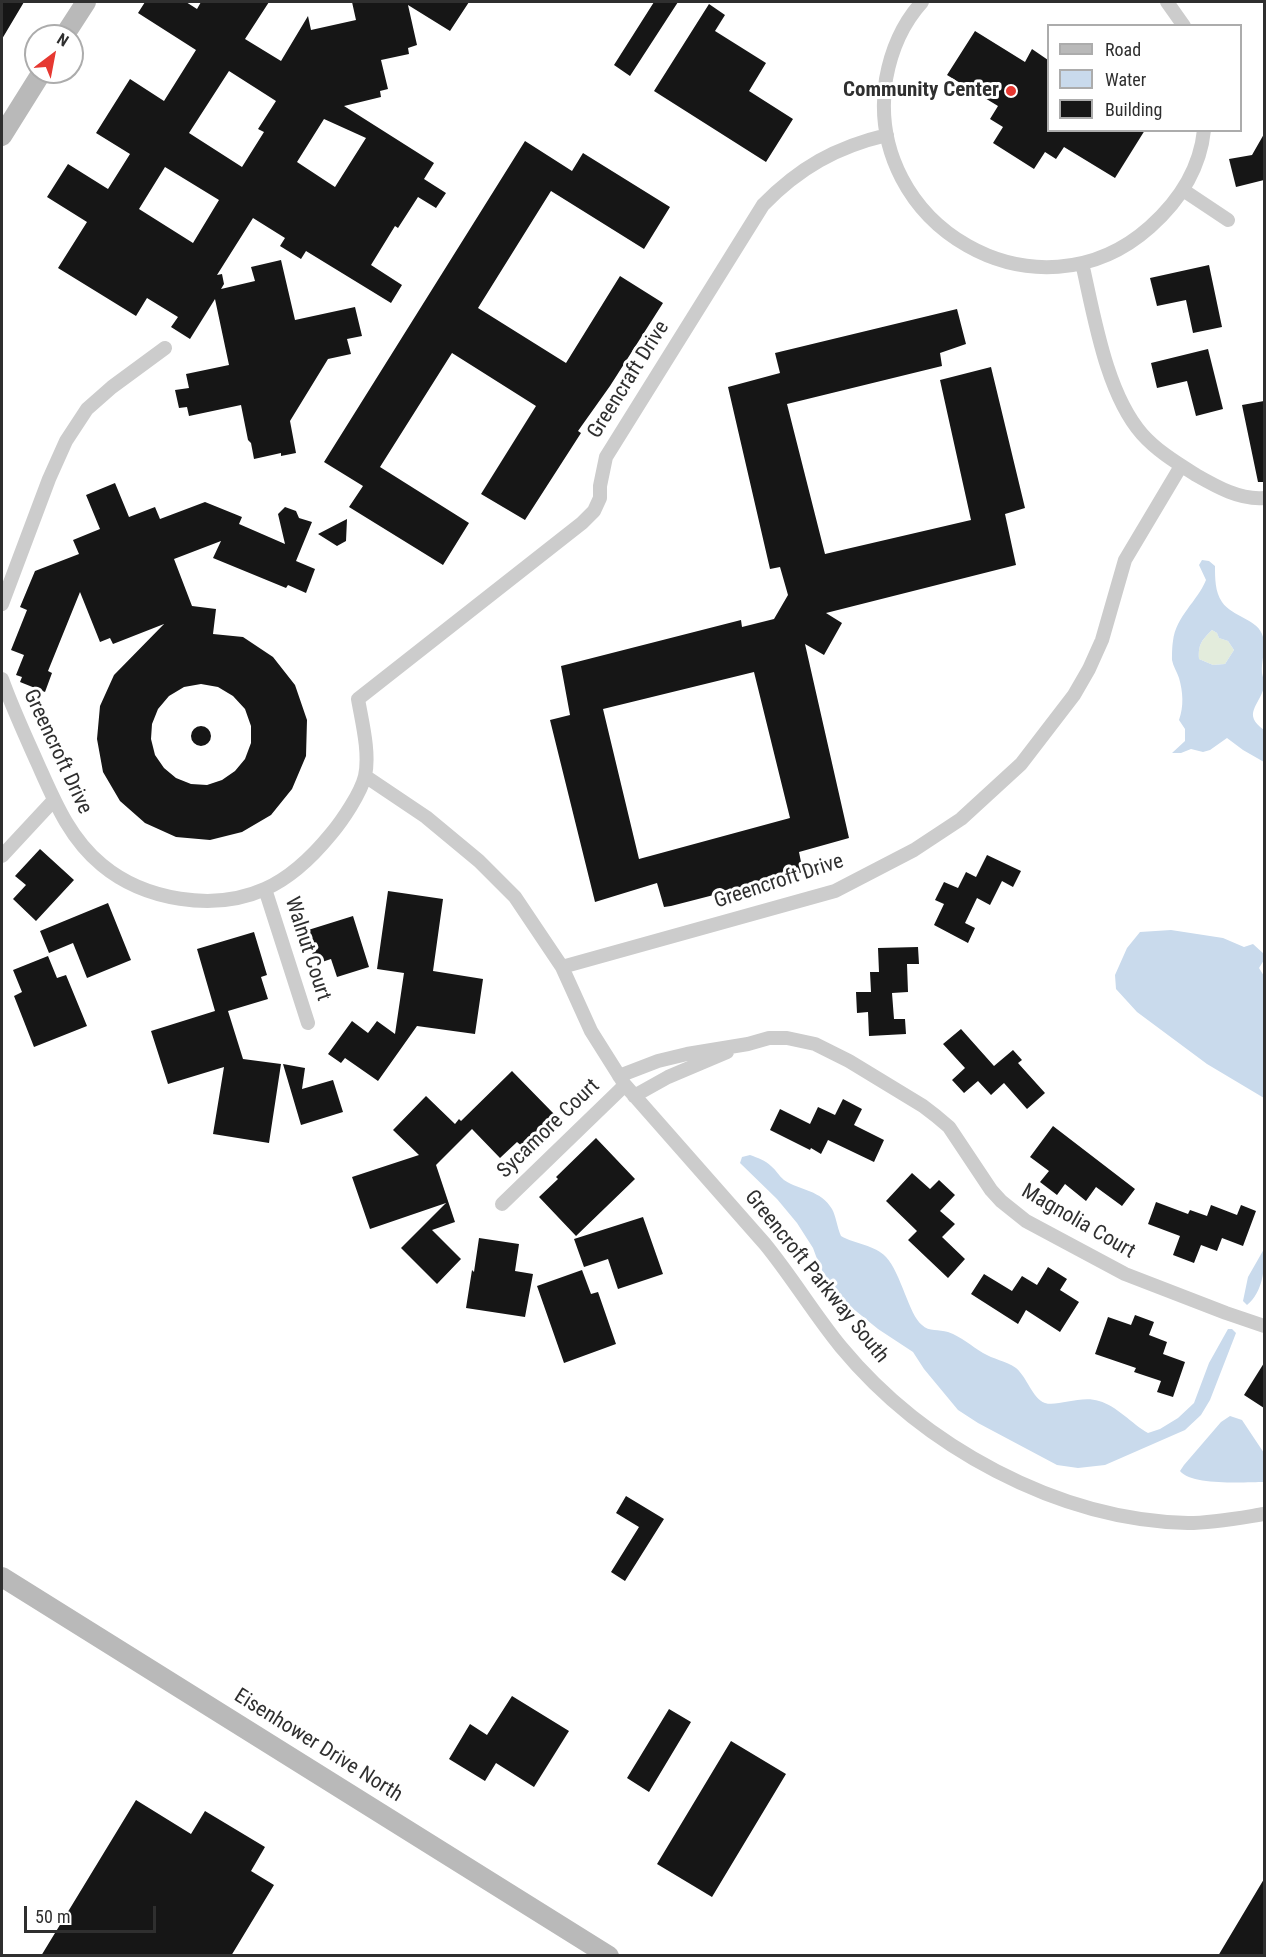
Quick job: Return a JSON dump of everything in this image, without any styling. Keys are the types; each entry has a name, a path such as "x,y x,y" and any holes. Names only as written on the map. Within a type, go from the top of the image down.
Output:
{"street":[{"path":"72,24 86,2"},
{"path":"922,2 904,26 888,68 884,90 886,135 900,175 913,197 929,217 948,234 970,248 1015,264 1049,266 1082,263 1113,252 1140,236 1164,215 1183,190 1193,171 1204,132"},
{"path":"1167,2 1183,24"},
{"path":"2,135 34,84"},
{"name":"Greencraft Drive","path":"358,699 594,511 600,498 606,457 763,205 782,185 800,172 834,153 886,135"},
{"path":"1183,190 1228,220"},
{"path":"1082,263 1103,349 1117,394 1132,422 1154,445 1181,466 1223,489 1239,495 1264,498"},
{"path":"2,604 52,471 66,441 87,409 111,387 165,348"},
{"name":"Greencroft Drive","path":"562,967 835,891 914,850 961,819 1021,764 1074,695 1102,640 1125,560 1181,466"},
{"name":"Greencroft Drive","path":"2,679 54,800 69,829 86,850 120,878 144,889 167,896 205,900 246,896 266,889 305,863 337,827 365,776 366,738 358,699"},
{"path":"365,776 426,817 491,872 515,897 562,967"},
{"path":"2,856 54,800"},
{"name":"Walnut Court","path":"266,889 308,1023"},
{"name":"Greencroft Parkway South","path":"562,967 591,1031 634,1096 765,1244 841,1347 903,1410 965,1454 1070,1502 1135,1517 1186,1523 1203,1523 1264,1514"},
{"name":"Magnolia Court","path":"622,1080 658,1061 770,1038 815,1044 849,1061 936,1116 949,1128 1001,1202 1026,1221 1125,1274 1258,1324"},
{"name":"Magnolia Court","path":"634,1096 668,1077 748,1044"},
{"name":"Sycamore Court","path":"502,1204 622,1080"},
{"name":"Eisenhower Drive North","path":"2,1577 609,1956"}],"green space":[{"path":"1212,630 1219,638 1228,641 1234,650 1225,664 1213,665 1199,659 1201,643"}],"water":[{"path":"1202,560 1209,561 1215,566 1215,580 1222,602 1256,626 1263,637 1264,685 1253,714 1257,724 1264,730 1264,762 1227,738 1203,752 1191,749 1181,753 1172,753 1185,741 1185,729 1179,720 1182,710 1182,694 1172,660 1173,641 1178,624 1206,580 1199,565","holes":["1212,630 1219,638 1228,641 1234,650 1225,664 1213,665 1199,659 1199,650 1203,640"]},
{"path":"1171,930 1223,938 1244,947 1253,944 1264,954 1264,960 1259,968 1264,976 1264,1098 1207,1064 1137,1012 1116,989 1115,975 1127,948 1140,932"},
{"path":"750,1155 769,1164 790,1184 822,1198 835,1215 841,1236 876,1250 886,1257 896,1273 917,1320 922,1325 928,1329 953,1334 983,1353 1016,1368 1037,1397 1045,1403 1056,1404 1085,1399 1099,1401 1106,1403 1148,1433 1160,1429 1178,1418 1194,1403 1209,1363 1228,1329 1232,1329 1236,1333 1210,1400 1201,1415 1185,1430 1105,1465 1078,1468 1057,1465 978,1423 958,1410 913,1352 878,1329 851,1307 833,1288 820,1267 813,1248 797,1223 777,1199 740,1163 742,1157"},
{"path":"1264,1249 1260,1287 1247,1305 1243,1301 1248,1277"},
{"path":"1230,1416 1242,1420 1264,1453 1264,1482 1207,1481 1186,1476 1180,1471 1184,1465 1221,1422"}],"building":[{"path":"2,2 24,2 2,39"},
{"path":"145,2 186,2 197,9 201,2 269,2 245,39 281,61 308,16 311,30 356,20 352,2 469,2 450,31 408,5 417,45 408,48 409,54 381,60 388,89 380,91 381,97 344,106 434,163 424,179 446,193 436,208 418,197 398,228 395,226 371,265 402,285 391,303 306,251 301,259 280,246 285,238 253,218 217,275 222,274 224,284 221,289 255,281 251,267 281,260 295,320 355,307 362,336 347,339 351,354 328,359 290,421 296,453 281,456 281,453 254,459 241,405 189,416 187,407 179,408 175,390 189,388 186,374 229,365 215,299 190,339 171,327 178,317 147,298 136,316 58,268 87,222 47,197 68,164 108,189 130,154 96,133 130,79 164,101 196,50 138,13","holes":["229,71 276,101 258,129 264,132 242,167 189,133","324,119 366,138 335,187 297,162","165,167 219,200 193,243 139,209"]},
{"path":"654,2 678,2 630,76 614,65"},
{"path":"709,4 725,15 715,31 766,63 749,91 793,119 766,162 654,91"},
{"name":"Community Center","path":"975,31 1025,62 1032,49 1047,59 1047,132 1144,132 1115,178 1064,147 1056,159 1045,152 1034,169 993,143 1003,127 990,119 998,106 947,75"},
{"path":"1264,134 1264,180 1236,187 1229,159 1252,155"},
{"path":"525,141 572,171 583,153 670,207 644,249 551,191 478,308 566,363 620,276 663,303 578,431 581,433 525,520 481,494 536,406 452,353 380,467 469,523 443,565 349,507 363,486 324,462"},
{"path":"1209,265 1222,327 1193,333 1186,300 1157,306 1150,278"},
{"path":"957,309 966,344 940,353 942,366 787,404 825,554 971,520 940,380 991,367 1025,508 1005,514 1016,565 826,613 842,623 824,655 805,644 849,838 799,852 803,872 671,906 664,907 657,883 595,902 550,720 570,715 561,666 741,620 742,627 774,619 788,595 780,567 770,569 728,387 780,373 775,353","holes":["754,672 790,818 639,859 603,709"]},
{"path":"1208,349 1223,409 1196,416 1187,381 1157,388 1151,363"},
{"path":"1264,401 1264,482 1258,482 1242,405"},
{"path":"115,483 129,517 155,507 160,519 205,502 242,517 239,524 285,544 278,514 285,507 296,511 299,518 312,522 296,561 315,569 306,593 288,585 286,588 213,558 221,541 174,559 192,606 216,609 213,634 243,637 273,657 295,685 307,720 306,756 292,789 271,815 242,832 210,840 176,837 145,823 120,801 103,772 97,739 100,706 114,675 164,624 113,644 110,638 100,642 80,592 48,671 52,673 45,692 20,682 22,677 16,675 24,655 11,650 27,610 20,607 35,571 79,554 73,540 100,529 86,495","holes":["201,684 218,687 233,696 245,709 251,726 251,743 245,759 235,771 222,780 207,785 191,784 176,778 164,768 155,755 151,739 152,724 158,709 169,696 184,687"]},
{"path":"347,519 346,541 337,546 318,534"},
{"path":"201,726 208,729 211,736 208,743 201,746 194,743 191,736 194,729"},
{"path":"40,849 74,880 36,921 13,899 26,885 15,876"},
{"path":"987,855 1021,871 1013,887 1002,881 990,905 977,898 965,923 975,928 968,943 934,925 944,904 935,900 944,882 958,888 966,872 976,877"},
{"path":"388,891 443,899 433,971 483,979 475,1034 417,1026 378,1081 345,1058 341,1063 328,1054 352,1021 368,1033 377,1021 395,1034 404,973 377,969"},
{"path":"108,903 131,960 87,978 73,943 49,953 40,931"},
{"path":"353,916 369,967 337,977 331,959 316,964 305,931"},
{"path":"254,932 267,975 261,977 268,999 228,1011 243,1059 281,1064 269,1143 213,1134 224,1067 168,1084 151,1031 215,1011 197,949"},
{"path":"918,947 919,964 907,964 908,992 892,993 894,1019 905,1019 906,1034 869,1036 868,1012 857,1013 856,992 871,992 870,972 879,972 878,948"},
{"path":"48,956 57,978 66,975 87,1026 34,1047 14,996 22,992 13,970"},
{"path":"961,1029 994,1066 1013,1050 1022,1060 1018,1063 1045,1093 1027,1109 1004,1083 991,1095 978,1081 964,1093 952,1080 965,1068 943,1044"},
{"path":"283,1064 305,1068 302,1089 333,1080 343,1112 301,1125"},
{"path":"512,1071 555,1115 523,1147 517,1142 500,1158 472,1129 436,1165 455,1222 432,1230 461,1259 437,1284 401,1248 446,1203 370,1229 352,1177 419,1155 393,1130 426,1096 455,1124 459,1119 461,1121"},
{"path":"843,1099 862,1109 854,1125 884,1140 874,1162 828,1140 821,1154 770,1130 780,1109 810,1124 818,1107 835,1115"},
{"path":"1053,1126 1135,1189 1122,1206 1096,1187 1086,1201 1065,1184 1057,1195 1040,1182 1049,1171 1030,1157"},
{"path":"596,1138 635,1179 576,1236 539,1197"},
{"path":"912,1173 930,1189 939,1180 955,1195 940,1211 955,1224 942,1237 965,1259 948,1278 908,1240 917,1231 886,1201"},
{"path":"1156,1202 1188,1214 1190,1210 1207,1216 1211,1205 1237,1215 1241,1205 1256,1211 1243,1246 1222,1238 1217,1251 1201,1245 1194,1263 1173,1255 1180,1236 1148,1224"},
{"path":"643,1217 663,1274 618,1289 608,1259 584,1267 574,1239"},
{"path":"479,1238 519,1244 515,1271 533,1274 525,1317 466,1308"},
{"path":"1048,1267 1067,1279 1060,1290 1079,1302 1060,1332 1026,1310 1018,1324 971,1294 984,1274 1012,1291 1022,1276 1037,1285"},
{"path":"582,1270 591,1294 598,1292 616,1344 564,1363 537,1286"},
{"path":"1135,1315 1154,1322 1149,1335 1167,1342 1163,1354 1185,1362 1173,1397 1157,1392 1161,1381 1134,1372 1136,1368 1095,1354 1108,1317 1131,1325"},
{"path":"1264,1363 1264,1408 1244,1395"},
{"path":"626,1496 664,1519 625,1581 611,1572 639,1527 616,1513"},
{"path":"512,1696 569,1731 534,1787 496,1763 485,1781 449,1759 470,1724 487,1735"},
{"path":"669,1709 691,1722 649,1792 627,1778"},
{"path":"731,1741 786,1774 712,1897 657,1864"},
{"path":"136,1800 191,1834 205,1811 265,1847 251,1871 274,1885 231,1956 41,1956"},
{"path":"1264,1879 1264,1956 1218,1956"}],"place":[{"name":"Community Center","path":"1011,91"}]}
